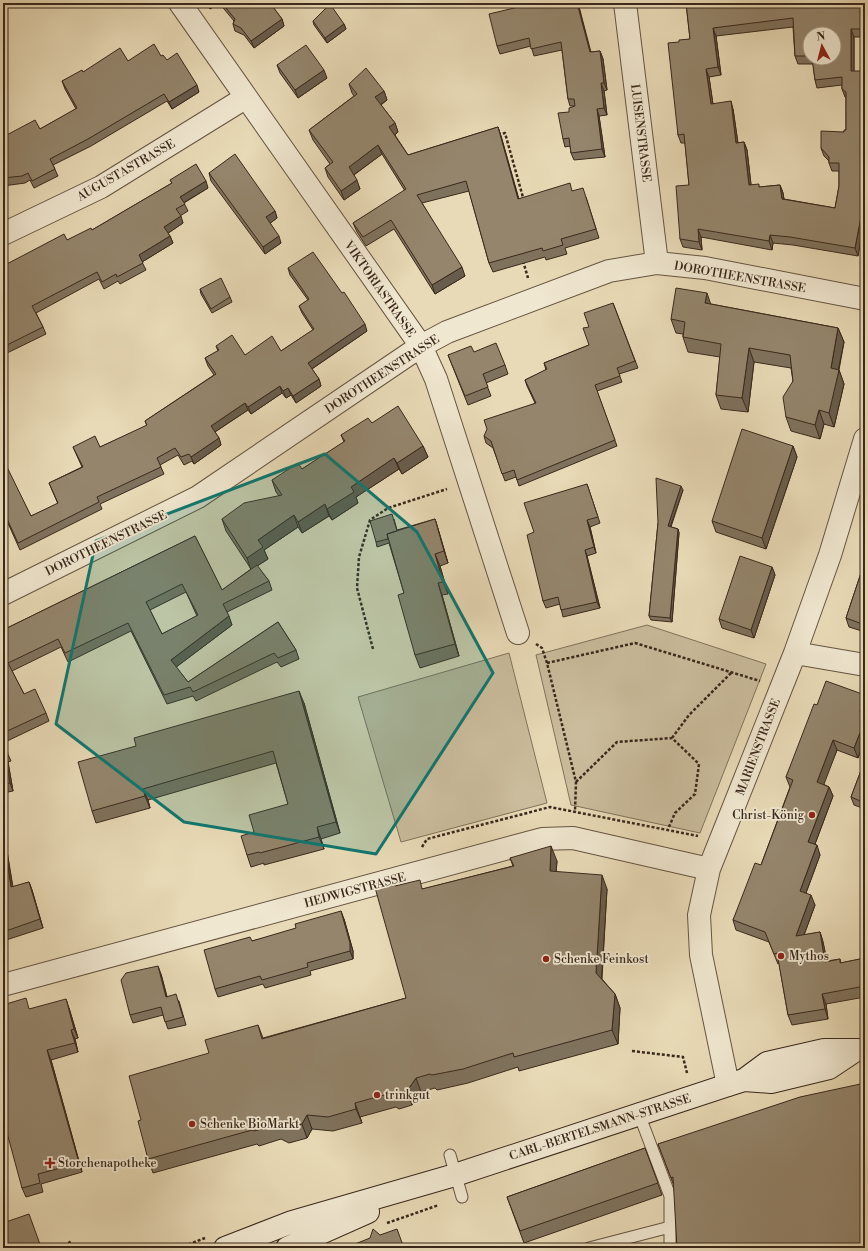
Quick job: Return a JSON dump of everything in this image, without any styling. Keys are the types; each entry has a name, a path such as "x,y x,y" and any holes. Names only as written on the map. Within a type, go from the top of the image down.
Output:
{"street":[{"name":"VIKTORIASTRASSE","path":"180,3 245,98 421,346 436,379 518,633"},
{"name":"LUISENSTRASSE","path":"625,3 657,263"},
{"name":"AUGUSTASTRASSE","path":"3,234 101,187 245,98"},
{"name":"DOROTHEENSTRASSE","path":"3,594 198,497 421,346 447,332 609,271 657,263 705,268 865,299"},
{"name":"MARIENSTRASSE","path":"736,1083 701,955 699,916 709,869 795,653 830,555 865,439"},
{"path":"795,653 865,665"},
{"name":"HEDWIGSTRASSE","path":"3,985 542,839 574,838 709,869"},
{"name":"CARL-BERTELSMANN-STRASSE","path":"225,1248 292,1222 453,1165 639,1114 736,1083 771,1082 829,1068 861,1049"},
{"name":"CARL-BERTELSMANN-STRASSE","path":"287,1248 453,1165"}],"lane":[{"path":"639,1114 670,1196 670,1248"},
{"path":"453,1165 462,1197"},
{"path":"589,1248 670,1227"}],"path":[{"path":"490,137 505,133 524,203 519,205"},
{"path":"521,254 534,299"},
{"path":"373,649 357,588 359,557 370,520 388,508 470,481"},
{"path":"518,633 542,648 547,663 576,782 574,838"},
{"path":"547,663 635,643 782,688"},
{"path":"672,738 689,715 732,672"},
{"path":"576,782 617,742 672,738 699,764 695,794 675,813 668,829"},
{"path":"632,1051 683,1057 687,1072"},
{"path":"66,1248 71,1240"}],"highlighted area":[{"path":"325,454 417,532 493,673 376,854 184,822 56,724 96,541"}],"shaded area":[{"path":"647,625 766,664 700,833 571,805 536,655"},
{"path":"509,653 547,803 401,842 358,697"}],"building":[{"path":"222,3 270,3 282,19 251,41 241,28 233,24 235,19"},
{"path":"535,3 577,3 590,52 600,51 604,83 601,83 604,108 597,109 602,149 571,153 569,138 563,139 558,113 569,112 569,108 575,106 574,99 568,99 561,42 531,49 529,38 497,46 489,14"},
{"path":"686,3 865,3 865,29 851,29 851,71 865,71 865,196 855,248 770,235 769,241 698,229 699,242 680,239 676,186 689,185 684,134 678,135 668,43 679,42 679,40 690,39","holes":["793,18 795,56 802,56 802,26 842,26 842,66 813,66 815,80 842,77 842,89 846,92 846,130 844,130 844,132 821,131 821,148 829,157 829,163 839,163 839,186 835,208 782,199 780,185 759,187 759,184 749,185 744,142 736,143 731,101 711,104 706,69 718,67 713,28"]},
{"path":"330,4 344,24 325,38 313,21"},
{"path":"154,44 161,56 163,55 167,60 177,53 197,85 169,102 164,94 88,139 50,159 55,169 32,181 28,173 22,176 3,178 3,137 35,120 40,129 77,108 62,81 82,70 83,72 120,48 128,61"},
{"path":"306,45 324,70 295,90 277,65"},
{"path":"366,68 384,91 375,97 395,123 389,127 408,155 498,127 518,199 570,183 572,191 583,188 596,229 561,239 563,245 543,251 542,248 489,263 466,181 417,195 462,267 432,285 391,220 363,237 353,223 406,189 378,145 349,167 357,180 341,191 325,168 333,162 309,130 357,94 349,84"},
{"path":"235,154 275,211 266,217 279,236 263,247 209,173"},
{"path":"196,164 206,181 180,197 185,204 176,209 181,216 164,227 170,236 139,255 143,263 117,277 116,274 102,282 97,272 32,306 43,327 3,347 3,266 64,234 67,240 91,228 92,230 172,183 170,180"},
{"path":"313,252 342,293 344,292 365,324 308,363 319,379 293,396 288,388 283,391 280,386 248,407 245,403 211,426 219,438 191,457 189,454 181,457 175,448 157,458 161,467 97,497 99,502 18,543 3,510 3,466 6,465 31,516 58,503 49,483 83,467 73,447 95,436 100,447 147,425 145,421 216,374 205,358 219,350 216,346 232,335 245,355 272,336 281,351 314,329 299,306 309,299 288,268"},
{"path":"221,278 230,297 211,309 200,289"},
{"path":"676,288 707,293 705,303 838,328 831,368 839,370 829,413 819,410 815,425 786,417 783,397 793,381 790,355 749,348 742,398 716,395 721,344 683,337 685,322 671,319"},
{"path":"613,303 635,361 617,368 620,376 595,385 615,440 517,480 514,470 502,474 491,441 484,436 487,429 484,420 536,403 525,380 547,369 544,363 589,345 583,328 589,327 584,313"},
{"path":"496,343 505,365 483,374 488,387 465,396 448,355 471,346 474,352"},
{"path":"398,406 423,446 397,463 394,458 351,487 354,492 327,509 325,504 298,522 294,515 258,540 263,547 247,558 222,519 244,503 282,495 272,480 298,463 302,469 345,441 341,435 368,418 372,423"},
{"path":"742,429 793,446 762,538 712,521"},
{"path":"656,478 681,486 668,526 678,529 670,618 649,616 658,523"},
{"path":"587,484 598,517 587,520 594,547 585,550 597,602 561,610 558,597 543,601 527,535 534,532 524,503"},
{"path":"392,514 397,531 387,534 388,539 376,542 370,521"},
{"path":"435,519 444,551 435,554 443,582 438,583 455,644 415,655 398,595 404,593 387,534"},
{"path":"195,536 222,590 257,565 269,581 223,604 229,616 171,660 188,682 278,622 296,650 278,658 274,653 193,692 190,687 164,695 128,623 65,653 58,639 8,663 24,694 35,689 46,713 3,733 3,630","holes":["182,584 198,615 162,634 146,602"]},
{"path":"740,556 772,567 751,630 719,619"},
{"path":"865,561 865,625 846,618"},
{"path":"826,681 865,695 860,712 865,713 865,720 854,748 833,740 817,782 829,787 808,842 817,845 800,891 811,895 796,936 820,932 825,962 840,959 840,963 865,958 865,986 822,994 825,1009 788,1015 777,953 774,954 765,932 733,920 755,863 761,865 793,780 786,777 814,704 817,705"},
{"path":"299,691 336,822 317,827 319,837 260,853 247,855 241,836 254,832 249,815 288,804 273,751 143,789 145,796 92,811 78,762 136,746 134,738"},
{"path":"3,743 8,753 5,753 10,783 3,784"},
{"path":"865,760 865,803 851,797"},
{"path":"3,835 11,887 29,882 40,919 3,932"},
{"path":"551,846 550,871 602,875 596,973 615,994 612,1030 514,1057 513,1053 463,1069 432,1075 430,1074 416,1078 407,1091 393,1095 391,1093 355,1103 356,1109 328,1117 307,1115 302,1124 284,1129 276,1125 254,1131 252,1130 148,1159 138,1121 141,1120 129,1076 209,1053 205,1040 258,1025 262,1039 406,998 374,884 393,879 395,886 420,880 422,889 514,866 510,858"},
{"path":"341,911 350,943 350,951 307,963 308,967 262,980 260,976 215,989 204,950 250,937 252,941 296,928 295,924"},
{"path":"158,966 166,997 176,994 183,1017 165,1022 161,1007 130,1015 121,980 126,973"},
{"path":"26,998 29,1009 66,999 74,1029 71,1030 75,1043 47,1050 79,1163 38,1174 40,1183 22,1188 3,1118 3,1005"},
{"path":"865,1083 865,1248 677,1248 673,1177 671,1178 658,1144 800,1097"},
{"path":"645,1148 658,1183 520,1231 507,1197"},
{"path":"29,1214 41,1247 3,1248 3,1223"},
{"path":"373,1229 380,1235 397,1229 404,1248 356,1248 355,1244 370,1238"}],"place":[{"name":"Christ-König","path":"812,815"},
{"name":"Mythos","path":"781,956"},
{"name":"Schenke Feinkost","path":"546,959"},
{"name":"trinkgut","path":"377,1095"},
{"name":"Schenke BioMarkt","path":"192,1124"},
{"name":"Storchenapotheke","path":"50,1163"}]}
